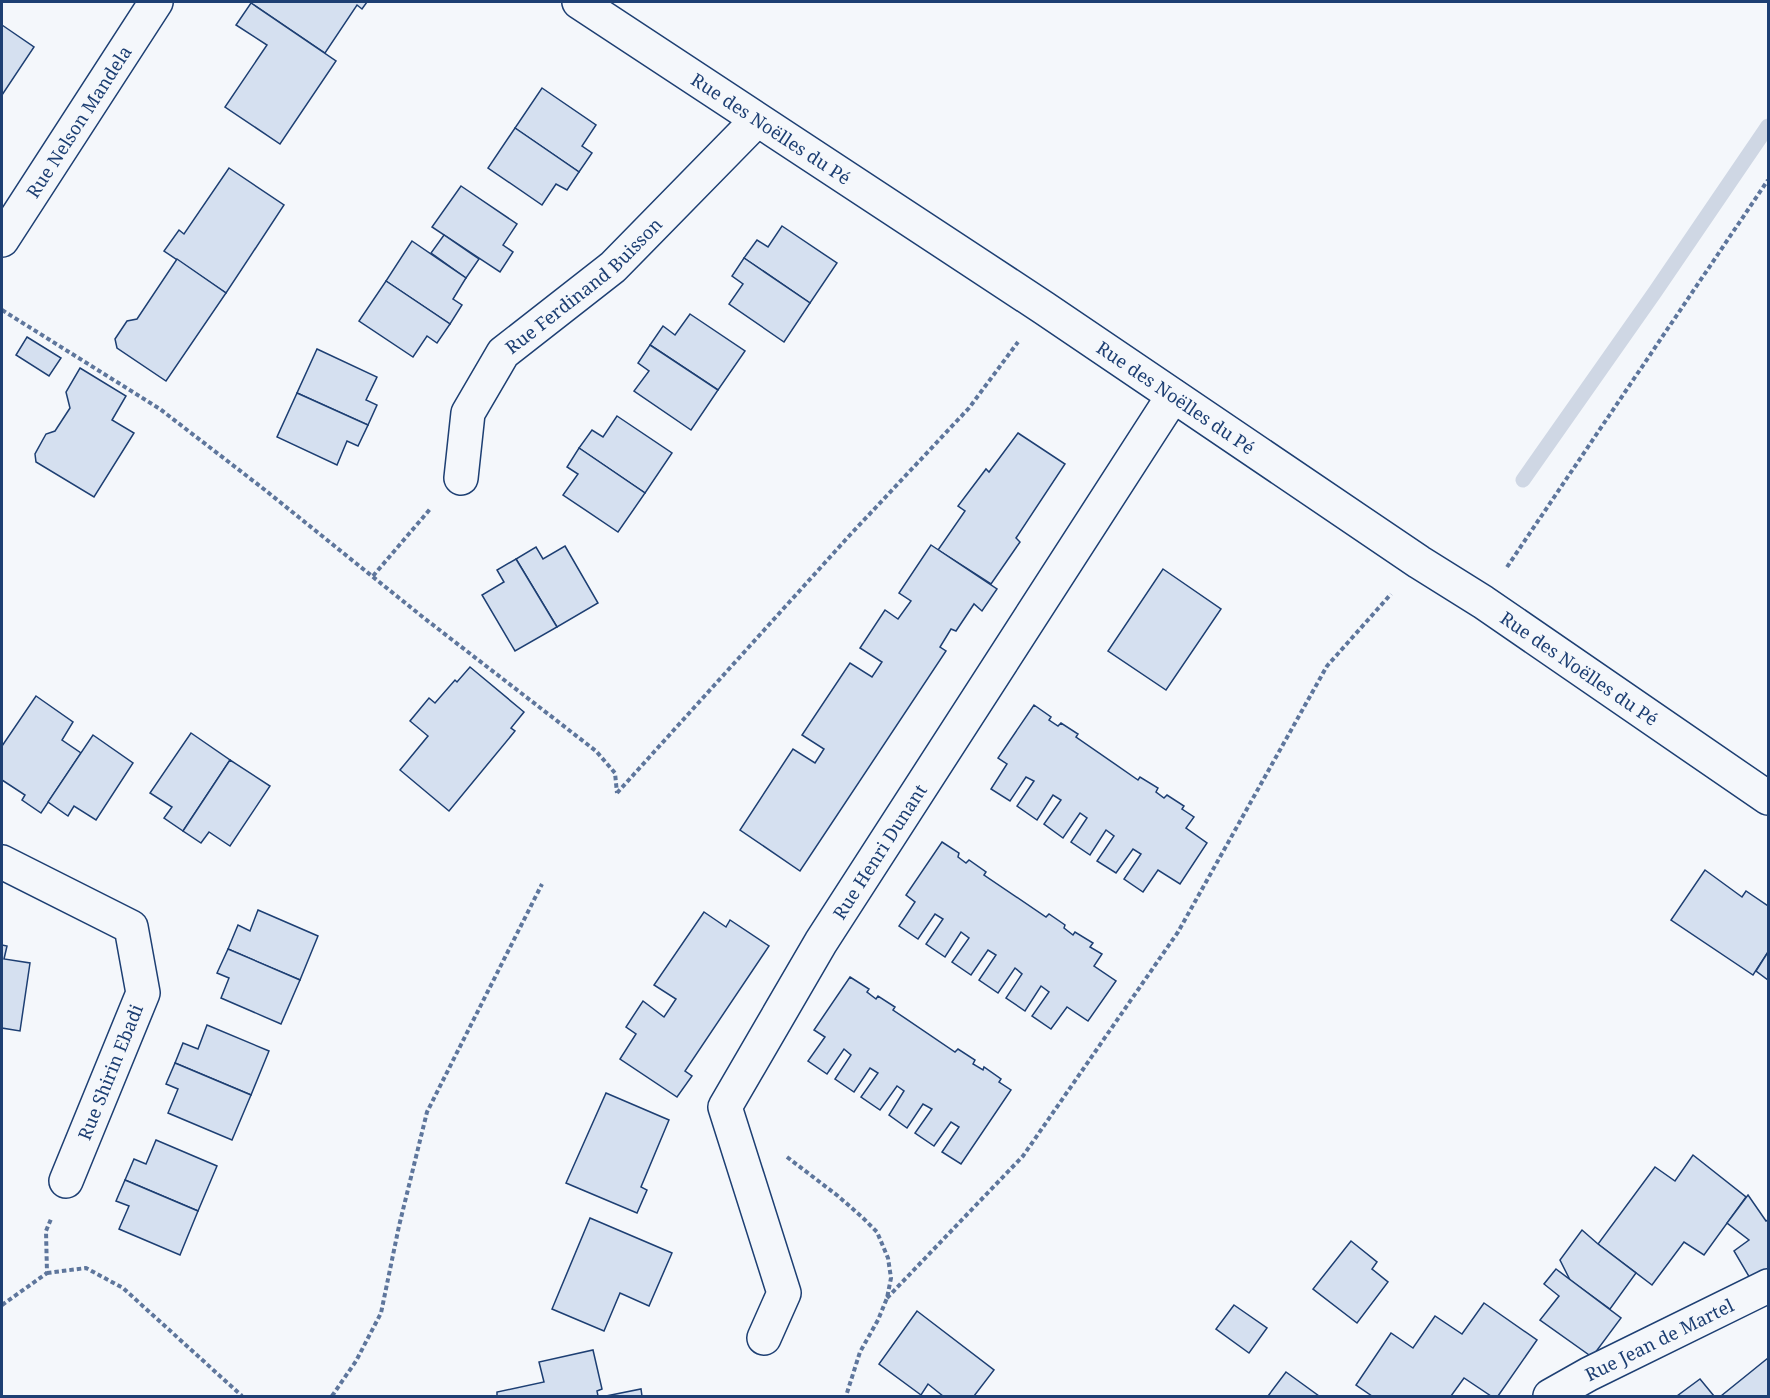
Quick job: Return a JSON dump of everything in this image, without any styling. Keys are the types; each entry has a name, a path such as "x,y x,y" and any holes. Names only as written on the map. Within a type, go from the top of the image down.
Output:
{"street":[{"name":"Rue Nelson Mandela","path":"2,240 156,2"},
{"name":"Rue des Noëlles du Pé","path":"579,2 1044,308 1419,562 1483,602 1768,798"},
{"name":"Rue Ferdinand Buisson","path":"461,478 468,413 503,353 613,267 757,120"},
{"name":"Rue Henri Dunant","path":"764,1338 784,1293 725,1107 821,942 1173,396"},
{"name":"Rue Shirin Ebadi","path":"2,862 131,927 143,993 66,1181"},
{"name":"Rue Jean de Martel","path":"1550,1396 1589,1374 1768,1286"}],"path":[{"path":"1483,602 1768,180"},
{"path":"2,310 160,409 596,751 615,773 617,793 849,536 969,408 1044,308"},
{"path":"373,576 432,507 461,478"},
{"path":"887,1298 1023,1156 1178,932 1327,666 1419,562"},
{"path":"332,1396 356,1361 381,1313 399,1226 427,1112 542,884"},
{"path":"744,1166 777,1150 838,1196 877,1233 888,1258 891,1278 887,1298 861,1352 846,1396"},
{"path":"47,1273 46,1231 66,1181"},
{"path":"2,1305 47,1273 86,1268 123,1288 242,1396"}],"building":[{"path":"252,2 367,2 362,9 357,5 325,53"},
{"path":"251,3 336,61 280,144 225,107 267,45 236,25"},
{"path":"2,25 34,47 2,95"},
{"path":"542,88 596,125 582,146 592,153 579,172 515,128"},
{"path":"515,128 579,172 567,190 556,184 542,205 488,168"},
{"path":"229,168 284,205 226,293 164,251 179,230 184,234"},
{"path":"461,186 517,224 503,245 513,252 500,272 432,227"},
{"path":"782,226 837,263 810,303 744,258 757,240 768,247"},
{"path":"444,235 479,259 466,278 431,253"},
{"path":"412,241 466,278 453,299 462,305 450,324 386,281"},
{"path":"744,258 810,303 784,342 729,304 743,284 732,276"},
{"path":"177,259 226,293 166,381 117,348 115,339 127,321 137,319"},
{"path":"386,281 450,324 437,343 427,336 413,357 359,321"},
{"path":"690,314 745,351 718,390 650,345 663,326 675,335"},
{"path":"27,337 61,358 49,376 16,355"},
{"path":"650,345 718,390 691,430 634,391 649,371 638,363"},
{"path":"317,349 377,377 366,400 377,405 368,425 297,393"},
{"path":"80,368 126,396 112,420 134,433 94,497 36,462 35,454 46,434 55,431 70,408 66,392"},
{"path":"297,393 368,425 358,446 347,441 337,465 277,437"},
{"path":"617,416 672,453 645,493 579,448 592,430 603,437"},
{"path":"1018,433 1065,464 1016,538 1020,542 991,584 938,550 965,511 958,506 986,469 989,472"},
{"path":"579,448 645,493 618,532 563,495 578,474 567,467"},
{"path":"931,545 997,589 982,611 974,604 956,631 951,629 940,647 946,651 800,871 740,830 793,749 815,763 824,749 802,735 850,663 872,677 882,662 860,648 885,610 898,619 911,601 899,593"},
{"path":"565,546 598,603 557,627 516,559 536,547 543,559"},
{"path":"516,559 557,627 515,651 482,595 504,582 497,570"},
{"path":"1163,569 1221,609 1166,690 1108,651"},
{"path":"470,667 524,712 511,728 515,731 449,811 400,770 428,736 410,721 429,698 435,703"},
{"path":"36,696 73,722 62,740 81,753 41,813 22,800 25,795 2,780 2,746"},
{"path":"1034,705 1051,717 1049,720 1058,726 1061,723 1078,734 1076,737 1138,780 1140,777 1158,788 1156,792 1164,798 1167,795 1184,806 1182,809 1194,817 1186,828 1207,843 1180,884 1158,870 1143,892 1124,879 1141,854 1133,849 1116,873 1097,861 1114,836 1106,830 1090,855 1071,842 1087,818 1080,813 1063,838 1044,824 1061,800 1053,795 1037,820 1017,806 1034,781 1026,777 1010,801 991,789 1007,764 998,758"},
{"path":"191,733 230,760 183,831 164,818 172,807 150,793"},
{"path":"93,735 133,763 96,820 74,806 68,816 48,802"},
{"path":"230,760 270,786 230,846 209,832 201,843 183,831"},
{"path":"942,842 959,853 958,857 966,863 969,860 986,872 984,875 1046,917 1049,914 1065,925 1064,928 1073,935 1075,932 1093,943 1090,947 1102,954 1094,966 1116,981 1088,1021 1067,1007 1051,1029 1032,1016 1049,992 1041,986 1025,1011 1006,998 1022,974 1015,968 998,993 979,980 996,955 988,950 971,975 952,962 969,938 961,932 945,957 926,944 943,919 935,914 918,939 899,926 915,902 906,895"},
{"path":"1705,870 1742,897 1746,891 1768,906 1768,952 1753,975 1671,920"},
{"path":"258,910 318,936 300,980 228,949 238,925 250,931"},
{"path":"704,912 726,927 730,920 769,946 685,1071 692,1076 677,1097 620,1059 636,1034 626,1027 643,1001 664,1017 676,999 654,985"},
{"path":"2,945 7,946 4,959 30,963 20,1031 2,1028"},
{"path":"228,949 300,980 281,1024 221,998 229,978 217,973"},
{"path":"1768,952 1768,980 1756,971"},
{"path":"850,977 869,989 867,992 876,999 878,996 895,1007 893,1010 955,1052 958,1049 975,1060 973,1064 983,1070 984,1067 1001,1079 999,1082 1011,1090 961,1164 942,1152 959,1127 951,1122 934,1146 915,1133 932,1109 923,1104 907,1128 889,1115 904,1091 897,1086 880,1110 861,1097 878,1073 870,1068 854,1092 835,1079 851,1055 844,1049 827,1074 808,1061 825,1037 814,1030"},
{"path":"207,1025 269,1051 251,1095 175,1063 183,1043 198,1049"},
{"path":"175,1063 251,1095 232,1140 168,1113 178,1089 166,1084"},
{"path":"606,1093 669,1120 641,1187 647,1190 637,1213 566,1183"},
{"path":"156,1140 217,1166 198,1211 125,1180 134,1159 146,1164"},
{"path":"1693,1155 1746,1197 1704,1255 1684,1242 1652,1285 1598,1244 1655,1167 1675,1181"},
{"path":"125,1180 198,1211 180,1255 119,1229 129,1206 116,1201"},
{"path":"1748,1195 1766,1221 1768,1220 1768,1277 1754,1285 1734,1251 1749,1240 1727,1223"},
{"path":"590,1218 672,1253 649,1306 620,1293 604,1331 552,1309"},
{"path":"1582,1230 1636,1273 1610,1309 1570,1280 1560,1260"},
{"path":"1351,1241 1377,1262 1372,1269 1388,1282 1357,1323 1313,1289"},
{"path":"1556,1269 1621,1318 1592,1357 1540,1320 1559,1296 1544,1284"},
{"path":"1484,1303 1537,1340 1498,1396 1491,1396 1464,1378 1451,1396 1372,1396 1356,1385 1391,1333 1413,1348 1435,1316 1462,1334"},
{"path":"1234,1305 1267,1328 1249,1353 1216,1329"},
{"path":"917,1311 994,1370 974,1396 943,1396 928,1384 921,1395 879,1364"},
{"path":"593,1350 602,1389 597,1391 598,1396 497,1396 497,1392 544,1382 539,1362"},
{"path":"1768,1358 1768,1396 1721,1396"},
{"path":"1286,1372 1319,1396 1268,1396"},
{"path":"1700,1379 1714,1396 1677,1396"},
{"path":"641,1389 642,1396 606,1396"}],"waterway":[{"path":"1523,480 1768,126"}]}
